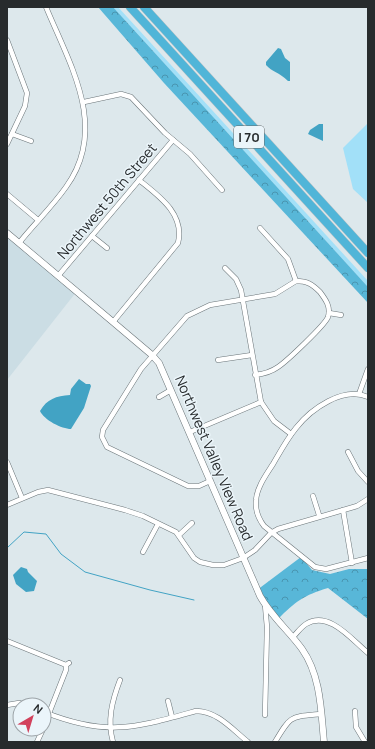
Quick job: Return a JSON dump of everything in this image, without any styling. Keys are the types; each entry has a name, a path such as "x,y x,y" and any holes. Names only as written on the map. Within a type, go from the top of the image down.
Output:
{"highway":[{"name":"I 70","path":"130,7 368,268"},
{"name":"I 70","path":"144,7 368,253"}],"street":[{"path":"19,243 66,187 78,165 86,131 84,102 46,7"},
{"path":"7,40 27,93 25,106 7,144"},
{"path":"84,102 114,94 126,95 135,100 165,133 190,154 222,190"},
{"path":"12,134 31,141"},
{"name":"Northwest 50th Street","path":"58,276 173,140"},
{"path":"113,322 178,243 180,235 180,226 177,219 157,195 139,180"},
{"path":"7,194 38,220"},
{"path":"260,228 288,259 296,281"},
{"name":"Northwest Valley View Road","path":"7,233 152,355 163,371 243,558 265,605 303,650 315,674 324,742"},
{"path":"92,236 107,248"},
{"path":"225,268 239,284 261,402 274,421 291,434"},
{"path":"210,481 199,486 188,486 107,447 103,443 102,437 106,424 140,369 180,322 193,312 210,305 276,294 296,281 306,282 314,286 326,300 329,313 325,323 279,367 265,374 255,375"},
{"path":"329,313 341,315"},
{"path":"218,360 252,355"},
{"path":"359,394 368,369"},
{"path":"158,397 172,390"},
{"path":"368,397 359,394 350,394 327,402 309,414 291,434 257,494 256,510 259,520 271,533 315,567 326,569 368,558"},
{"path":"190,432 261,402"},
{"path":"348,452 358,471 368,482"},
{"path":"7,462 22,498"},
{"path":"7,505 38,492 53,491 130,512 179,535 189,553 200,562 206,564 224,565 243,558 255,550 271,533 278,529 357,506 368,499"},
{"path":"313,496 319,516"},
{"path":"343,510 352,563"},
{"path":"179,535 192,523"},
{"path":"143,552 158,524"},
{"path":"265,605 267,627 265,715"},
{"path":"293,637 308,623 325,621 334,625 368,653"},
{"path":"7,641 68,664 52,706"},
{"path":"113,742 110,728 112,701 120,680"},
{"path":"168,701 172,717"},
{"path":"52,715 83,725 110,728 143,725 196,711 207,712 219,719 248,742"},
{"path":"355,711 356,728 365,742"},
{"path":"275,742 281,729 289,720 300,716 321,714"}],"shaded area":[{"path":"113,7 118,7 368,281 368,287"},
{"path":"278,48 281,49 285,58 290,62 290,81 266,65 266,62"},
{"path":"368,123 368,203 353,189 343,148"},
{"path":"319,124 323,124 323,141 308,134 310,130"},
{"path":"7,233 77,291 7,380"},
{"path":"79,379 86,384 90,384 91,386 84,408 71,429 58,426 45,418 40,411 43,407 52,399 70,395 71,389"},
{"path":"21,567 27,569 37,581 34,591 26,592 16,584 13,575"}],"green space":[{"path":"98,7 113,7 368,287 368,303 164,83"},
{"path":"301,557 312,570 330,574 349,569 368,569 368,619 328,588 312,593 300,600 278,619 257,590"}],"waterway":[{"path":"7,548 24,532 46,534 61,554 85,572 150,590 194,600"}]}
